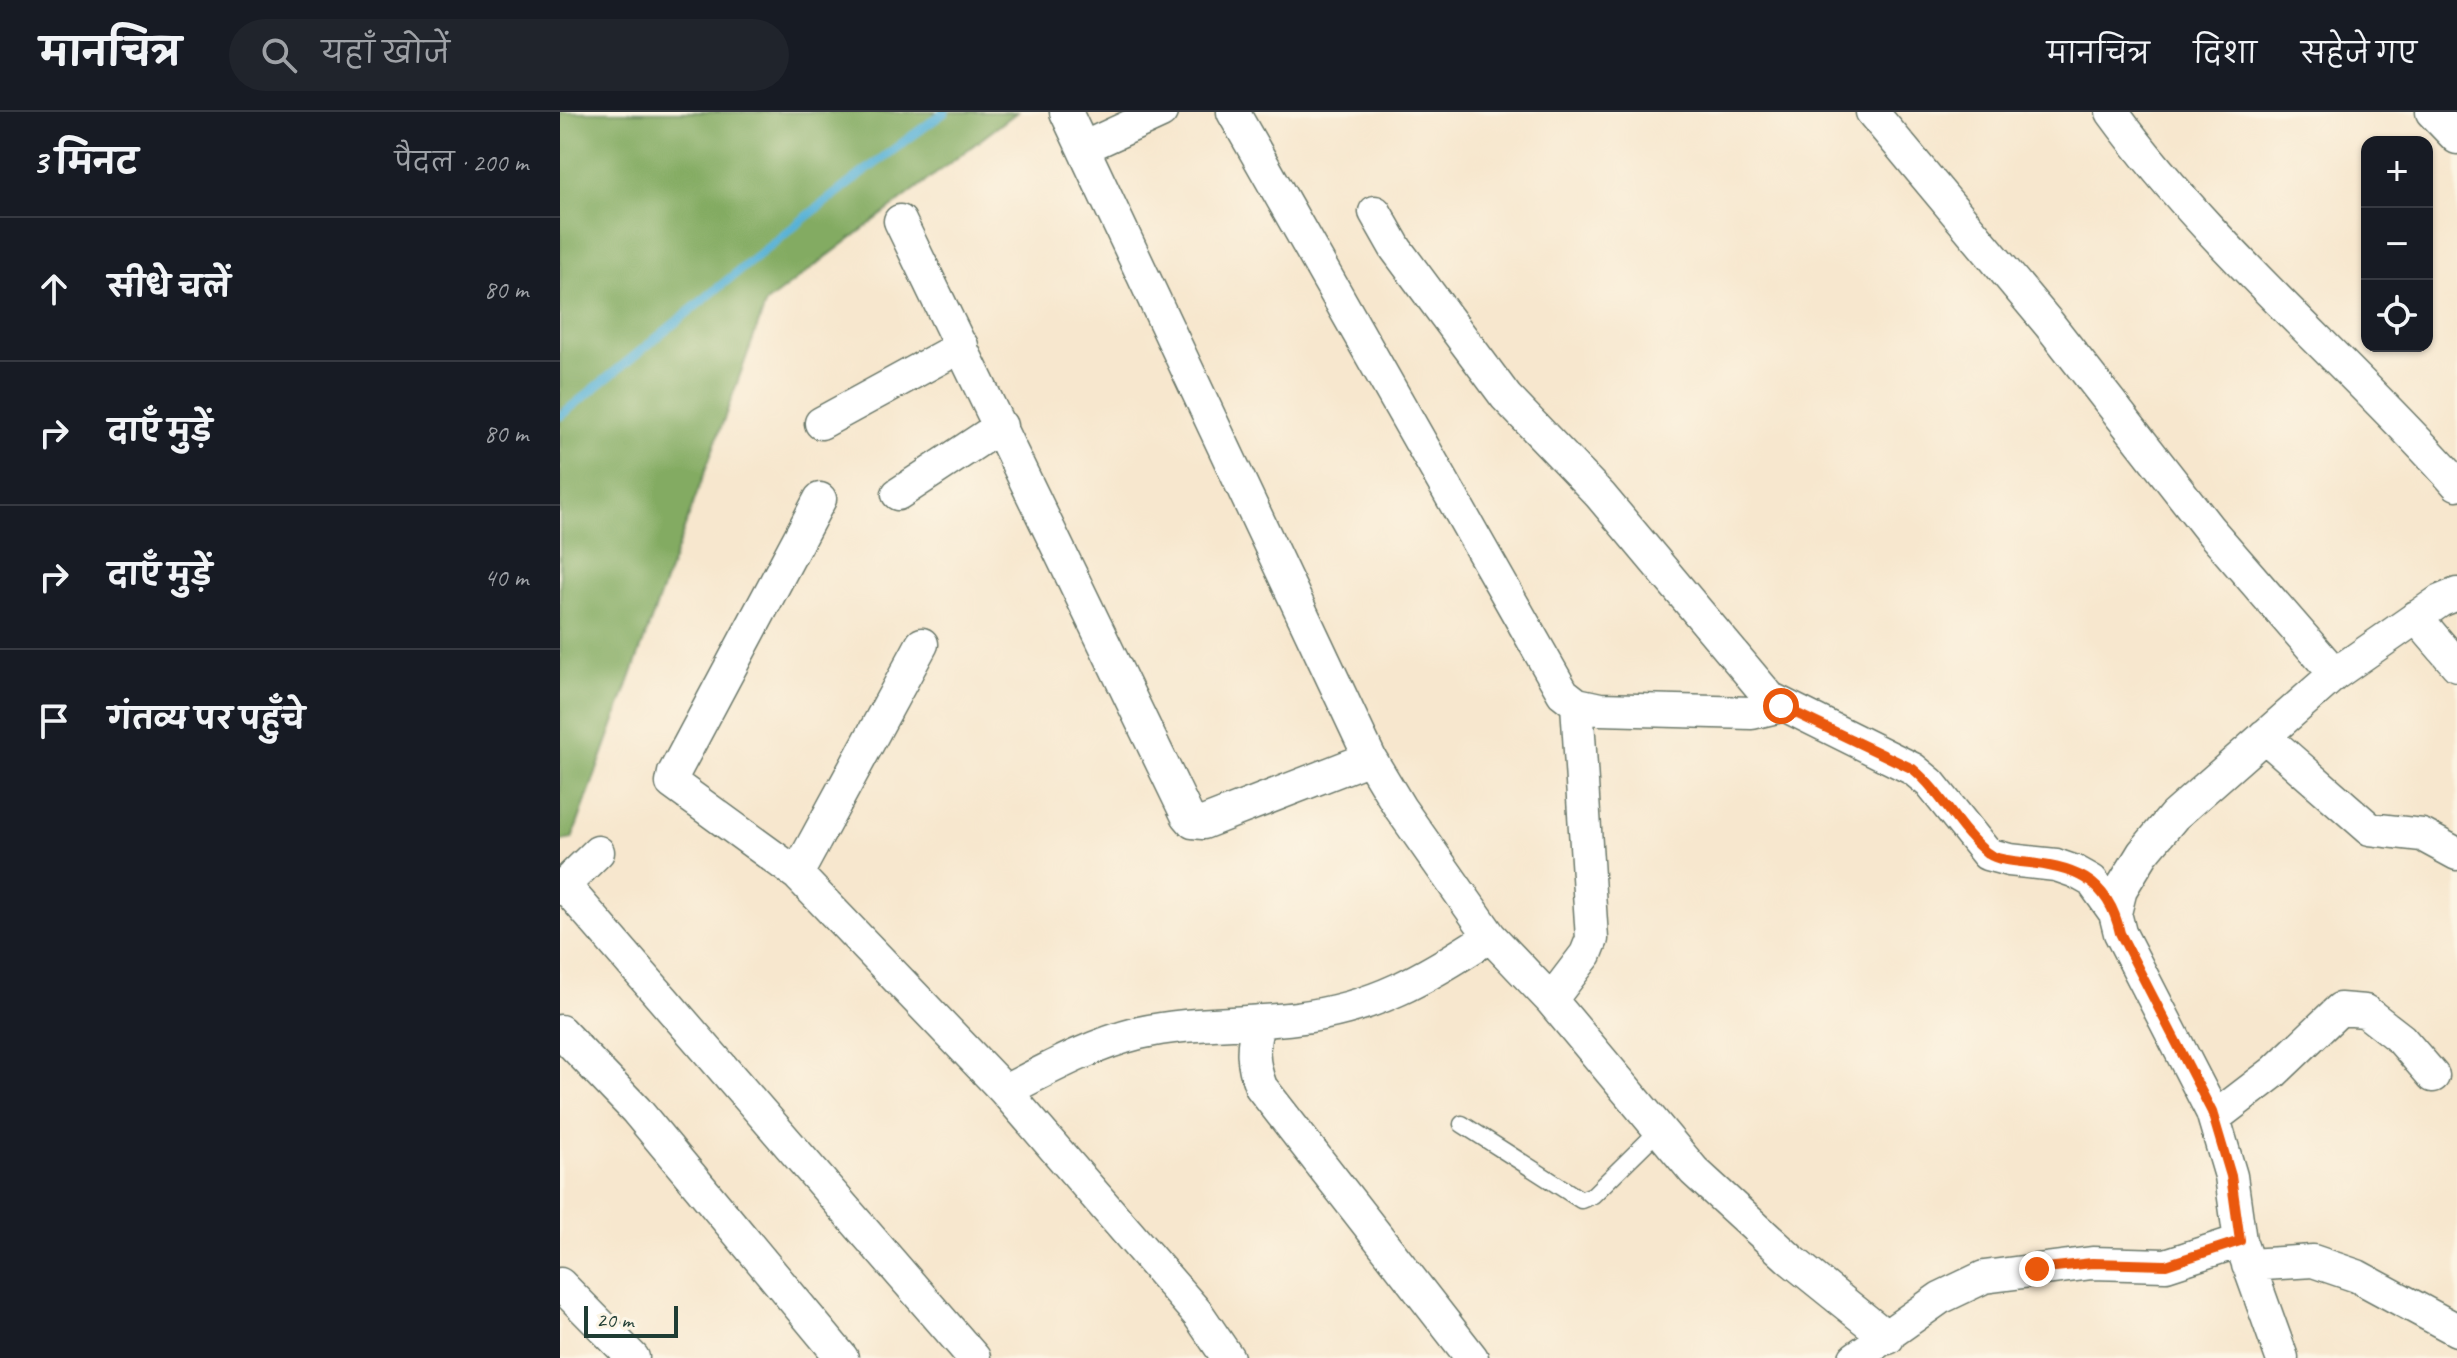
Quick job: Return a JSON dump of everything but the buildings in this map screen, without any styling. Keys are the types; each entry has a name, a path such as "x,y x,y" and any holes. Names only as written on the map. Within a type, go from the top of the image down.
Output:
{"street":[{"path":"1066,112 1370,758 1400,808 1490,936 1551,1000 1694,1171 1790,1259 1888,1338"},
{"path":"1083,148 1161,112"},
{"path":"1233,112 1563,693 1577,704 1600,709 1752,713 1781,706"},
{"path":"1872,112 2049,324 2209,529 2335,674"},
{"path":"2112,112 2153,168 2402,422 2457,484"},
{"path":"2432,112 2457,138"},
{"path":"1375,212 1396,249 1506,397 1600,495 1770,698 1913,769 1930,783 1987,854 2009,860 2056,865 2092,881 2115,913 2120,933 2214,1118 2231,1176 2244,1253 2282,1358"},
{"path":"900,221 1001,426 1136,715 1193,822 1203,823 1370,758"},
{"path":"821,423 962,346"},
{"path":"898,494 1001,426"},
{"path":"820,499 674,773 672,783 797,874 1005,1091 1198,1314 1228,1358"},
{"path":"2115,913 2121,889 2143,853 2174,816 2335,674 2416,617 2457,594"},
{"path":"2416,617 2457,665"},
{"path":"797,874 922,644"},
{"path":"1551,1000 1586,954 1594,921 1577,704"},
{"path":"2264,736 2355,820 2370,829 2422,835 2443,843 2457,854"},
{"path":"598,852 562,887 974,1358"},
{"path":"1005,1091 1087,1050 1137,1034 1191,1023 1259,1021 1350,1009 1396,993 1490,936"},
{"path":"2214,1118 2274,1072 2340,1009 2365,1011 2401,1039 2433,1076"},
{"path":"1259,1021 1252,1045 1253,1067 1261,1087 1472,1358"},
{"path":"560,1031 636,1110 842,1358"},
{"path":"1855,1358 1888,1338 1940,1298 1984,1277 2092,1263 2166,1265 2244,1253 2313,1261 2357,1276 2457,1330"},
{"path":"560,1284 633,1358"}],"lane":[{"path":"1462,1124 1581,1200 1593,1195 1659,1130"}],"green space":[{"path":"560,112 1017,112 766,303 572,839 560,841"}],"waterway":[{"path":"560,416 798,223 945,112"}],"route":[{"path":"1781,706 1913,769 1930,783 1987,854 2009,860 2056,865 2092,881 2115,913 2120,933 2166,1029 2212,1112 2231,1176 2240,1241 2166,1265 2109,1262 2037,1269"}]}
